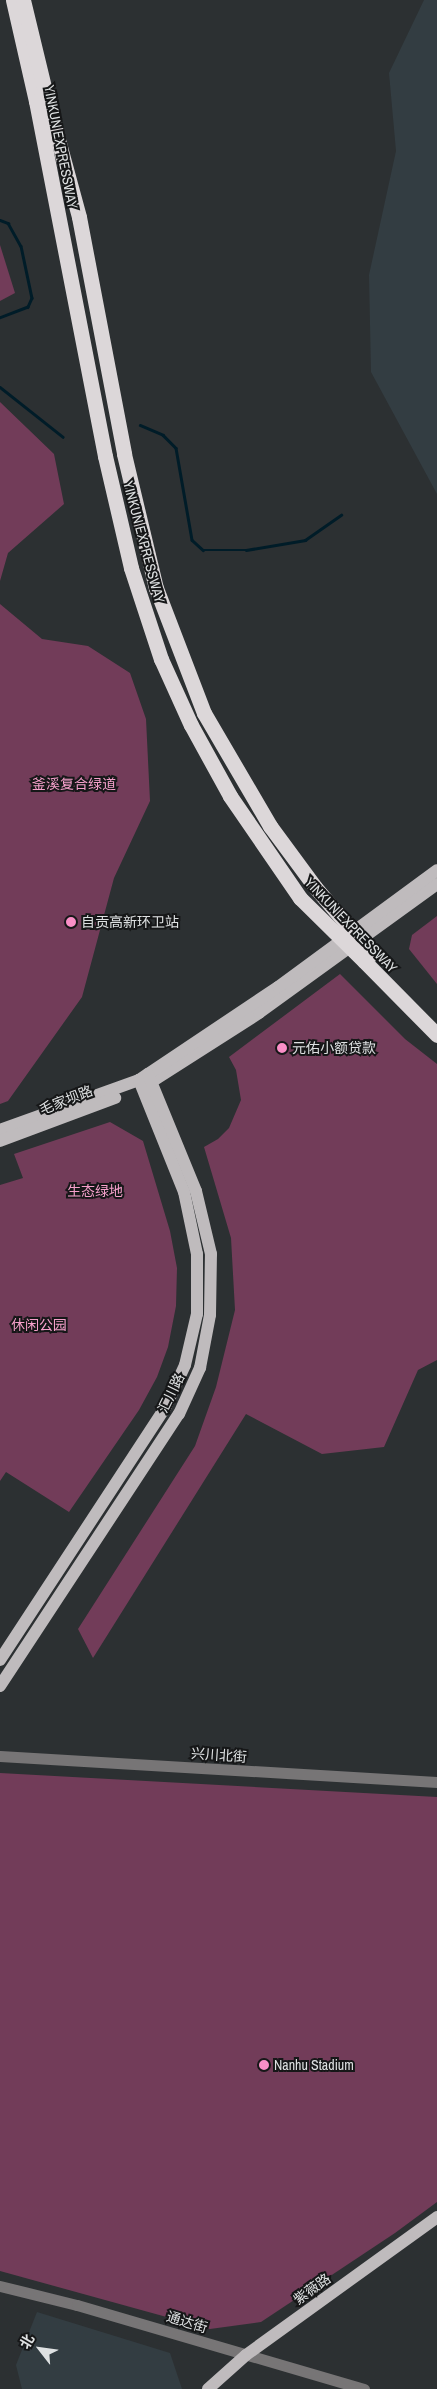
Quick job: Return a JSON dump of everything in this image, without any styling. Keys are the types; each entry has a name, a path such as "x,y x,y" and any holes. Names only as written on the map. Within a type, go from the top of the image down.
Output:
{"highway":[{"name":"YINKUN EXPRESSWAY","path":"13,0 36,101 105,456 134,576 161,659 191,725 230,796 300,898 437,1022"},
{"name":"YINKUN EXPRESSWAY","path":"23,0 79,217 124,454 156,588 204,713 270,826 368,958 437,1035"}],"main road":[{"path":"146,1081 437,870"},
{"path":"146,1081 259,1014 437,884"},
{"name":"毛家坝路","path":"0,1130 146,1081"},
{"name":"毛家坝路","path":"0,1141 146,1081"},
{"name":"汇川路","path":"0,1660 166,1406 185,1365 197,1314 197,1254 184,1192 146,1081"},
{"name":"汇川路","path":"0,1686 179,1414 200,1368 210,1315 211,1254 196,1191 146,1081"},
{"name":"紫薇路","path":"208,2389 246,2355 437,2217"}],"street":[{"name":"兴川北街","path":"0,1756 437,1782"},
{"name":"通达街","path":"0,2286 77,2305 364,2389"}],"shaded area":[{"path":"424,0 437,0 437,494 371,372 369,275 396,151 389,73"},
{"path":"37,2312 170,2353 182,2389 22,2389 16,2365"}],"green space":[{"path":"0,245 15,293 0,301"},
{"path":"0,402 54,454 64,504 8,553 0,581"},
{"name":"釜溪复合绿道","path":"0,604 42,639 88,646 130,673 146,719 150,801 114,878 82,997 8,1101 0,1104"},
{"path":"437,916 437,984 409,949 412,935"},
{"path":"340,974 405,1039 437,1064 437,1360 418,1370 384,1447 322,1454 246,1414 93,1658 78,1629 195,1446 216,1387 235,1310 231,1238 204,1147 218,1139 229,1128 241,1100 236,1070 229,1057"},
{"name":"生态绿地","path":"110,1122 143,1141 170,1231 177,1268 176,1306 168,1347 157,1377 139,1410 69,1512 6,1472 0,1481 0,1185 23,1178 14,1154"},
{"path":"0,1773 437,1797 437,2202 395,2233 261,2322 210,2329 0,2271"}],"waterway":[{"path":"0,220 8,223 21,246 32,298 28,307 0,318"},
{"path":"0,387 63,437"},
{"path":"140,425 163,435 176,448 192,540 203,550 246,550 305,540 341,515"}],"place":[{"name":"自贡高新环卫站","path":"71,922"},
{"name":"元佑小额贷款","path":"282,1048"},
{"name":"Nanhu Stadium","path":"264,2065"}],"park label":[{"name":"休闲公园","path":"39,1325"}]}
